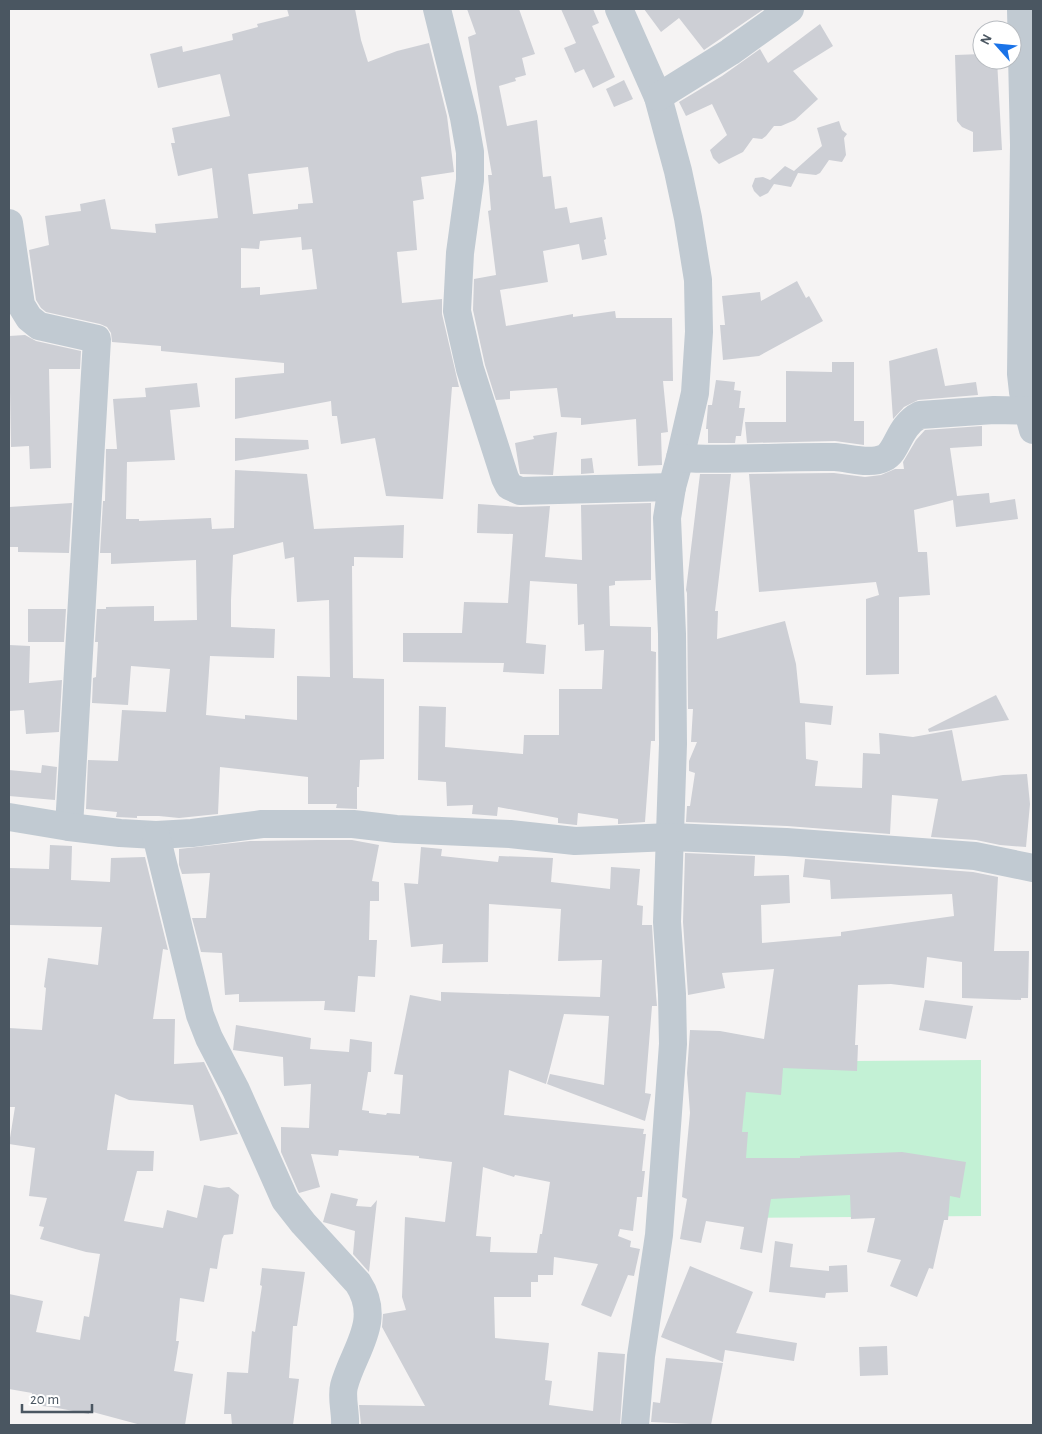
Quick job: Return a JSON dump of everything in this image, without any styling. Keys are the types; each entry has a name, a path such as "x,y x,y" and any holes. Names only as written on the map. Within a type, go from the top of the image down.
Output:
{"street":[{"path":"437,9 464,118 470,152 470,180 460,254 456,311 470,369 505,478 510,486 520,491 672,487"},
{"path":"619,9 658,97 686,209 698,280 699,332 695,393 672,487 667,518 672,643 671,836 667,922 673,1044 659,1235 642,1356 636,1425"},
{"path":"658,97 730,52 790,9"},
{"path":"680,458 720,460 835,457 877,460 886,458 904,427 911,419 920,415 994,410 1031,417 1023,392 1021,374 1024,145 1021,9"},
{"path":"9,223 21,304 29,318 39,326 97,339 93,440 69,827"},
{"path":"9,817 69,827 156,835 192,833 262,824 353,824 396,829 510,834 575,841 671,836 786,842 975,856 1033,868"},
{"path":"156,835 200,1015 209,1038 236,1090 285,1200 303,1224 365,1293 368,1313 364,1338 343,1390 345,1425"}],"green space":[{"path":"981,1060 981,1216 731,1218 731,1062"}],"building":[{"path":"287,9 355,9 361,40 368,62 397,51 429,43 447,116 454,172 421,177 424,199 413,201 417,250 397,252 402,303 442,299 442,314 459,387 452,387 443,499 386,496 375,438 341,444 337,416 332,416 331,401 235,419 235,378 284,373 284,363 161,351 161,346 112,342 111,333 107,327 46,312 36,300 29,250 49,245 45,216 81,211 80,204 105,199 111,229 156,233 155,224 218,218 212,168 178,176 171,143 175,143 172,128 230,116 220,74 158,88 150,54 182,46 183,52 233,40 232,34 258,27 257,24 289,16","holes":["308,167 313,203 298,204 298,209 253,214 248,174","301,237 302,250 312,249 317,289 260,295 260,287 241,288 241,248 259,249 260,241"]},
{"path":"467,9 519,9 535,54 522,58 526,75 515,78 516,81 499,86 507,126 537,120 543,177 551,176 555,209 567,207 570,223 602,217 606,239 604,240 607,255 582,260 579,244 543,251 548,282 500,290 506,326 573,314 573,317 615,311 616,318 672,318 673,381 663,381 668,432 661,433 662,465 638,466 636,419 581,425 581,418 561,417 557,388 510,391 510,399 496,400 485,365 473,310 474,279 496,275 488,211 491,210 488,175 492,175 468,37 476,34"},
{"path":"561,9 593,9 599,23 592,26 615,77 593,88 584,69 575,73 564,48 576,43"},
{"path":"644,9 764,9 704,50 679,18 661,32"},
{"path":"820,24 833,46 793,71 818,99 795,120 781,126 774,126 762,139 753,138 743,152 719,164 713,158 710,150 727,135 712,104 686,116 679,102 722,76 760,49 768,63"},
{"path":"972,54 972,70 998,70 1002,150 973,152 973,132 962,127 957,121 955,55"},
{"path":"624,80 633,99 614,107 606,89"},
{"path":"839,121 842,130 847,134 844,138 846,155 842,162 829,160 820,173 816,175 798,173 791,187 774,184 768,193 760,197 754,191 752,186 755,178 763,177 770,180 785,166 794,171 822,146 817,128"},
{"path":"797,281 806,298 809,296 823,321 759,356 723,360 720,325 725,325 722,296 760,292 761,301"},
{"path":"25,335 36,341 81,351 80,369 49,369 51,468 30,469 29,446 11,447 9,336"},
{"path":"937,348 945,386 976,382 978,395 918,400 904,407 893,419 889,361"},
{"path":"832,362 854,362 854,421 864,421 864,445 835,441 747,443 745,422 786,422 786,371 832,372"},
{"path":"716,380 735,382 734,390 741,391 739,408 745,408 741,436 736,436 735,443 708,443 708,429 706,429 708,405 712,405"},
{"path":"197,383 200,407 170,410 175,460 127,462 126,519 139,519 139,521 211,518 212,529 234,528 235,470 307,474 314,529 404,525 403,558 354,557 354,566 352,566 353,678 384,679 384,759 360,760 357,809 336,808 337,804 308,804 308,777 220,767 218,814 179,818 137,816 137,818 116,817 117,812 86,809 88,760 118,761 122,710 166,712 170,669 131,666 128,705 92,703 98,642 95,642 97,609 106,609 106,607 154,606 154,621 197,620 196,560 111,564 111,553 100,553 103,501 105,501 106,449 117,449 113,399 146,397 145,388","holes":["283,542 285,559 294,557 297,602 329,600 330,677 297,676 297,720 245,715 245,719 206,715 210,656 274,658 275,629 231,627 233,555"]},
{"path":"982,426 982,446 950,448 957,496 989,493 990,503 1015,499 1018,519 956,527 953,500 914,510 918,552 927,552 930,595 899,597 899,674 866,675 866,599 879,595 876,582 759,592 749,474 834,473 865,477 881,475 895,469 904,469 903,462 916,440 925,430"},
{"path":"557,432 553,475 520,474 515,443 534,439 533,436"},
{"path":"235,438 308,440 309,449 235,461"},
{"path":"592,458 594,473 581,474 581,459"},
{"path":"700,474 731,474 715,611 718,611 717,639 785,621 796,664 800,703 833,706 831,725 805,722 806,759 818,761 815,786 862,788 863,753 880,754 879,733 913,737 952,730 962,781 1003,775 1027,774 1030,804 1026,847 1000,845 976,840 931,837 938,799 892,795 890,834 787,826 686,822 687,806 690,806 695,773 689,771 689,761 697,742 691,742 693,709 688,709 686,590"},
{"path":"72,503 69,553 18,552 18,547 9,547 9,507"},
{"path":"651,503 651,580 615,581 615,585 609,586 610,626 651,627 651,651 656,652 655,741 651,741 645,822 618,824 618,819 578,813 576,825 558,823 558,818 498,807 497,816 472,814 473,805 447,806 446,782 418,780 419,706 446,707 445,747 523,754 524,735 559,735 559,689 602,689 604,650 585,651 584,624 578,625 577,584 530,581 526,643 546,645 544,674 503,672 504,663 403,662 403,633 462,633 464,602 508,603 513,534 477,533 478,504 520,507 550,506 545,557 582,560 581,505"},
{"path":"28,609 66,609 64,642 28,642"},
{"path":"9,645 30,646 29,683 62,680 59,732 26,734 24,710 9,711"},
{"path":"996,695 1009,720 929,732 928,729"},
{"path":"42,765 57,767 55,800 9,796 9,770 41,773"},
{"path":"352,840 379,845 372,881 379,882 379,901 370,901 369,940 377,940 375,977 358,976 355,1012 324,1010 325,1001 239,1002 239,994 225,995 222,953 201,952 192,918 206,918 210,873 182,874 179,865 179,849 250,841"},
{"path":"50,845 72,846 71,880 110,882 111,858 145,857 168,950 163,949 153,1019 175,1019 174,1064 204,1062 238,1134 200,1141 193,1105 129,1100 115,1094 107,1150 154,1151 153,1171 137,1171 124,1221 163,1228 167,1210 197,1218 204,1185 219,1188 229,1187 239,1195 233,1234 224,1235 222,1239 217,1269 210,1268 204,1302 180,1298 176,1341 179,1341 174,1371 193,1374 185,1425 141,1425 89,1411 89,1414 31,1405 32,1393 9,1389 9,1294 43,1301 36,1332 80,1340 84,1316 89,1317 100,1254 40,1239 44,1227 39,1226 47,1198 29,1196 35,1148 9,1144 15,1107 9,1107 9,1028 42,1030 46,988 44,987 48,958 98,965 102,927 9,925 9,868 49,869"},
{"path":"421,847 442,849 441,856 498,862 499,856 553,858 551,882 610,889 611,867 640,869 637,905 643,906 642,925 652,925 657,1006 652,1006 645,1093 651,1094 645,1121 547,1084 550,1074 604,1085 609,1016 564,1014 546,1084 509,1070 504,1115 644,1129 643,1134 646,1134 642,1171 645,1171 642,1197 637,1197 633,1231 620,1229 618,1236 631,1241 630,1247 640,1249 634,1276 628,1275 611,1317 581,1305 598,1264 554,1257 553,1275 538,1275 538,1282 531,1282 531,1297 494,1297 495,1338 549,1343 545,1380 552,1381 549,1405 593,1411 598,1352 625,1354 620,1425 361,1425 359,1405 425,1406 382,1327 383,1314 406,1310 402,1297 405,1217 445,1222 452,1162 419,1158 419,1156 339,1150 338,1156 311,1154 320,1187 299,1193 281,1152 281,1127 309,1128 311,1084 284,1086 283,1057 233,1050 236,1025 311,1038 310,1049 349,1052 350,1039 372,1042 371,1072 368,1072 362,1110 369,1111 369,1113 386,1115 387,1113 400,1114 403,1075 394,1074 410,995 441,1001 441,992 600,997 602,960 558,961 561,909 489,904 488,962 442,963 443,944 411,947 404,883 418,884","holes":["483,1167 514,1177 515,1175 550,1182 537,1253 490,1252 491,1237 476,1236"]},
{"path":"685,853 755,856 754,876 789,875 790,903 761,905 762,943 841,936 841,932 954,916 952,894 831,899 830,880 803,877 805,859 973,872 998,877 994,951 1029,951 1028,998 1021,998 1021,1000 962,998 962,962 927,957 924,988 891,984 858,985 855,1045 858,1045 857,1071 783,1068 781,1095 746,1092 742,1132 748,1132 746,1158 800,1158 800,1156 902,1152 966,1162 960,1198 950,1196 948,1220 944,1220 933,1269 929,1268 917,1297 890,1286 901,1260 867,1252 875,1218 851,1219 850,1195 771,1199 762,1253 740,1249 744,1227 706,1221 701,1243 680,1239 687,1199 682,1197 690,1113 687,1073 690,1030 720,1031 764,1039 774,969 722,973 725,988 688,995 683,922"},
{"path":"925,1000 973,1006 966,1039 919,1030"},
{"path":"331,1193 358,1199 356,1206 371,1207 377,1200 369,1272 353,1254 355,1231 323,1222"},
{"path":"775,1241 793,1244 790,1267 829,1271 829,1266 847,1265 848,1292 826,1293 825,1298 769,1292"},
{"path":"690,1266 753,1292 736,1333 797,1343 794,1361 725,1350 723,1362 661,1337"},
{"path":"262,1268 305,1272 297,1326 293,1326 289,1378 299,1379 293,1425 232,1425 231,1414 224,1414 227,1372 248,1373 252,1331 255,1332 262,1286 260,1285"},
{"path":"887,1346 888,1375 860,1376 859,1347"},
{"path":"666,1358 723,1363 711,1425 651,1422 653,1402 660,1403"}]}
